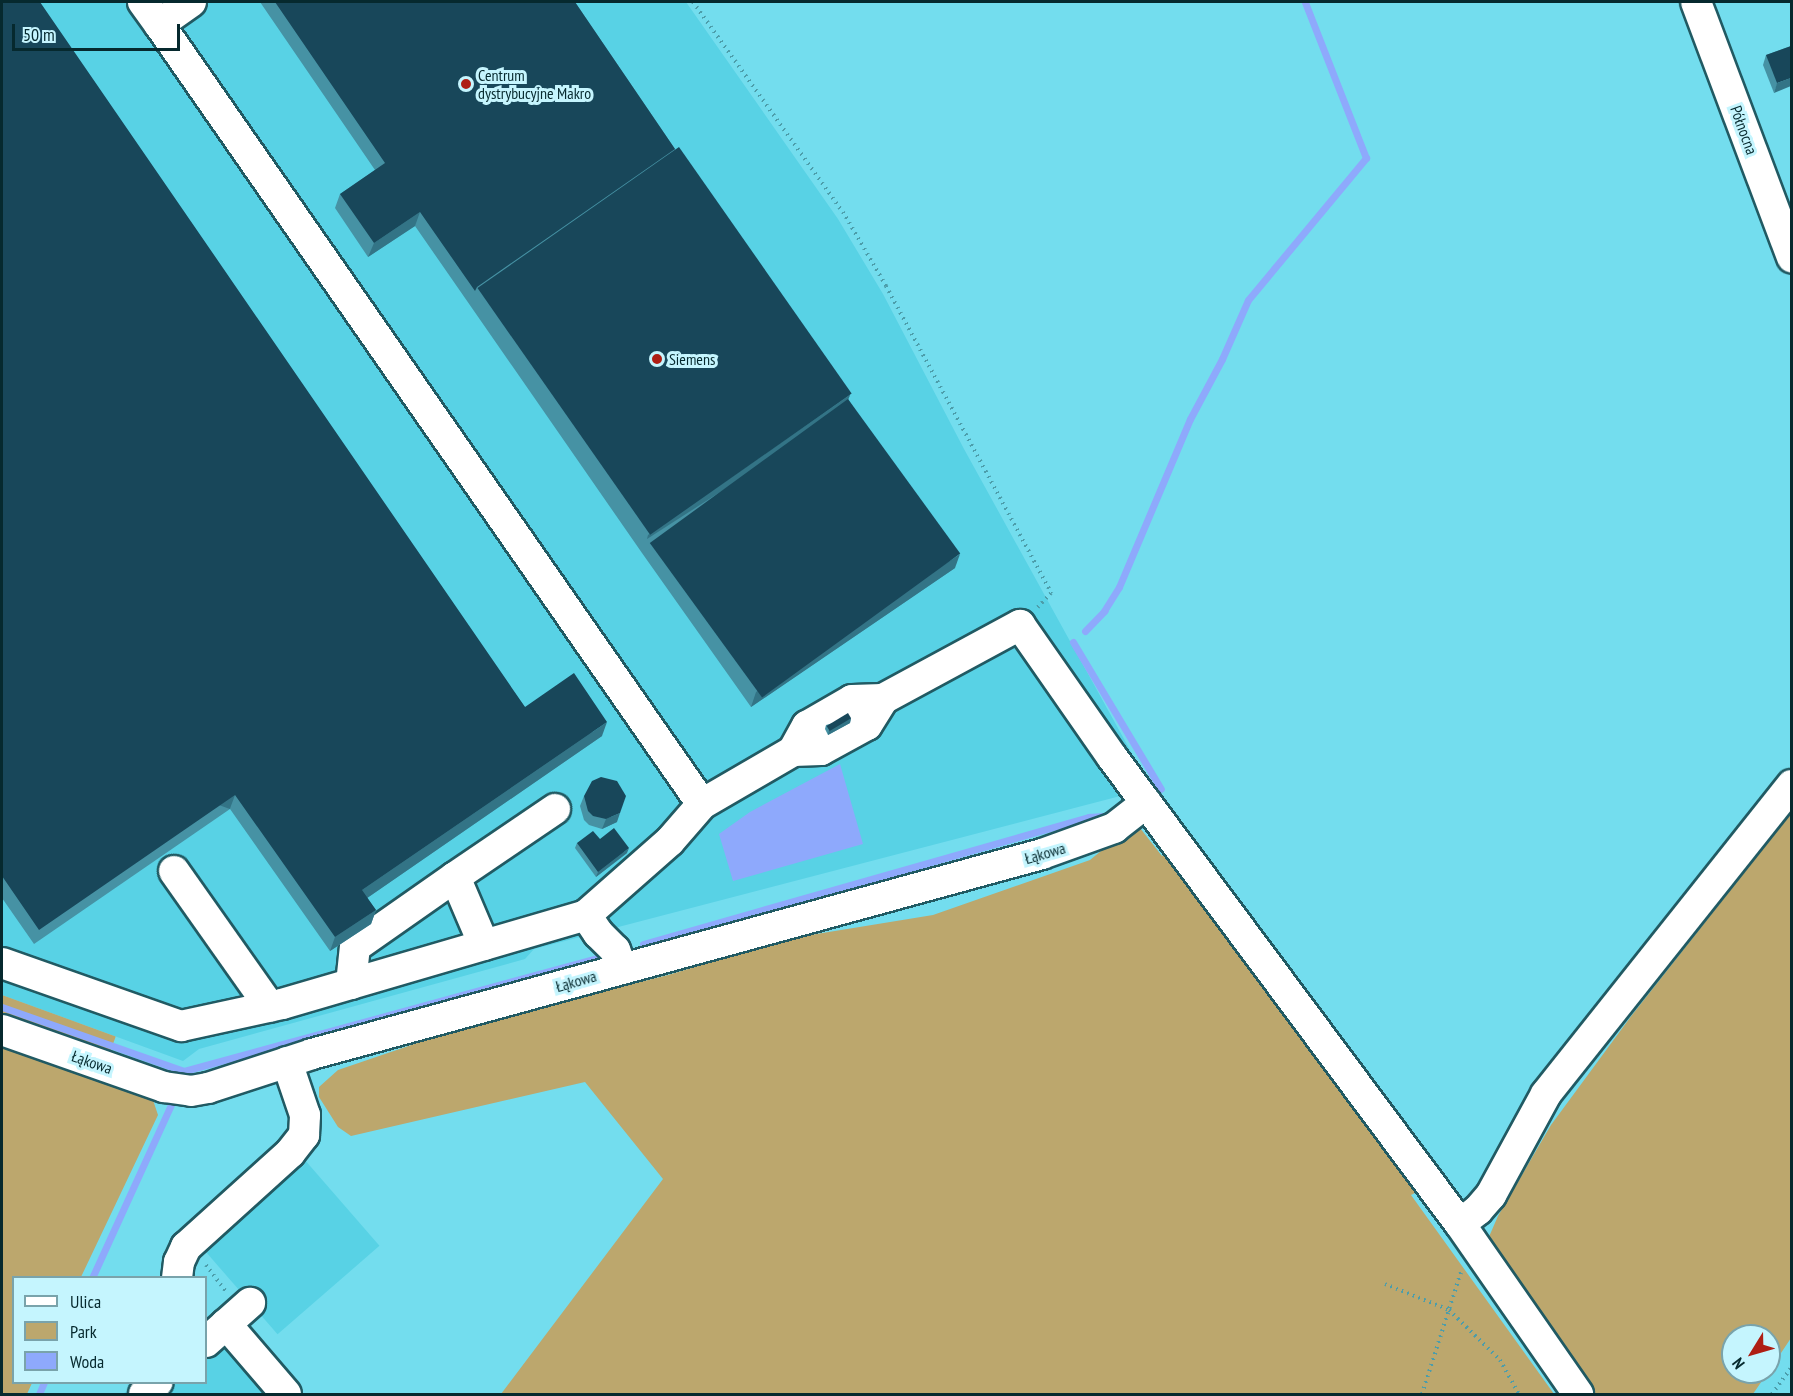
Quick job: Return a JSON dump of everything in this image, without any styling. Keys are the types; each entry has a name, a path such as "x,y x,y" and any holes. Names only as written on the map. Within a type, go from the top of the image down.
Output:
{"street":[{"path":"191,2 151,13 702,804"},
{"name":"Północna","path":"1696,2 1791,258"},
{"path":"2,963 181,1026 270,1007 586,915 670,841 702,804 794,752 807,726 852,700 883,699 1020,625 1146,803 1460,1224 1578,1395"},
{"path":"1460,1224 1478,1210 1491,1195 1546,1094 1791,785"},
{"name":"Łąkowa","path":"2,1030 164,1087 191,1091 229,1082 287,1062 1077,843 1114,828 1146,803"},
{"path":"351,984 355,947 555,809"},
{"path":"174,871 270,1007"},
{"path":"455,877 484,945"},
{"path":"586,915 598,933 615,950 622,969"},
{"path":"177,1276 178,1262 186,1247 290,1153 304,1135 305,1115 287,1062"},
{"path":"230,1321 286,1395"},
{"path":"144,1395 157,1384"}],"path":[{"path":"693,2 843,212 886,286 1051,593 1020,625"},
{"path":"186,1247 198,1254 232,1301 230,1321"},
{"path":"1422,1395 1458,1282"},
{"path":"1385,1284 1449,1310 1500,1360 1519,1395"},
{"path":"1772,1395 1791,1365"}],"shaded area":[{"path":"2,2 686,2 838,219 883,294 964,449 1151,788 534,949 525,959 199,1049 183,1061 2,995"},
{"path":"304,1159 379,1246 278,1334 202,1248"},
{"path":"207,1324 267,1394 123,1394 136,1384 207,1384"}],"green space":[{"path":"1791,813 1791,1338 1781,1353 1781,1324 1721,1324 1721,1384 1760,1384 1753,1394 1596,1394 1488,1239 1498,1216 1551,1125 1632,1015"},
{"path":"1140,828 1162,856 1168,852 1419,1191 1411,1195 1554,1394 501,1394 663,1179 585,1082 351,1136 338,1127 319,1097 319,1087 338,1070 476,1023 668,975 792,938 933,915 1090,860 1128,829"},
{"path":"2,995 116,1036 107,1061 2,1023"},
{"path":"2,1045 95,1079 151,1094 158,1115 81,1276 12,1276 12,1384 32,1384 27,1394 2,1394"}],"water":[{"path":"840,764 863,844 733,881 719,834 750,812"}],"building":[{"path":"2,2 40,2 525,707 574,673 607,722 362,890 376,910 335,937 235,795 39,930 2,876"},
{"name":"Centrum dystrybucyjne Makro","path":"275,2 575,2 675,149 477,287 475,291 420,212 374,243 340,194 385,163"},
{"path":"1791,46 1791,78 1777,83 1766,55"},
{"name":"Siemens","path":"679,147 852,394 650,535 477,288"},
{"path":"848,399 960,554 762,698 650,543"},
{"path":"848,713 851,718 830,731 827,726"},
{"path":"601,777 617,781 626,796 620,813 606,819 593,816 588,811 584,796 592,781"},
{"path":"614,828 629,848 598,872 577,843 593,831 600,839"}],"waterway":[{"path":"1085,631 1104,611 1119,587 1190,419 1222,359 1248,300 1366,158 1305,2"},
{"path":"1073,642 1161,789"},
{"path":"643,944 1089,817 1103,816"},
{"path":"2,1007 184,1071 600,957"},
{"path":"93,1276 174,1098"},
{"path":"39,1394 43,1384"}],"place":[{"name":"Centrum dystrybucyjne Makro","path":"466,84"},
{"name":"Siemens","path":"657,359"}]}
